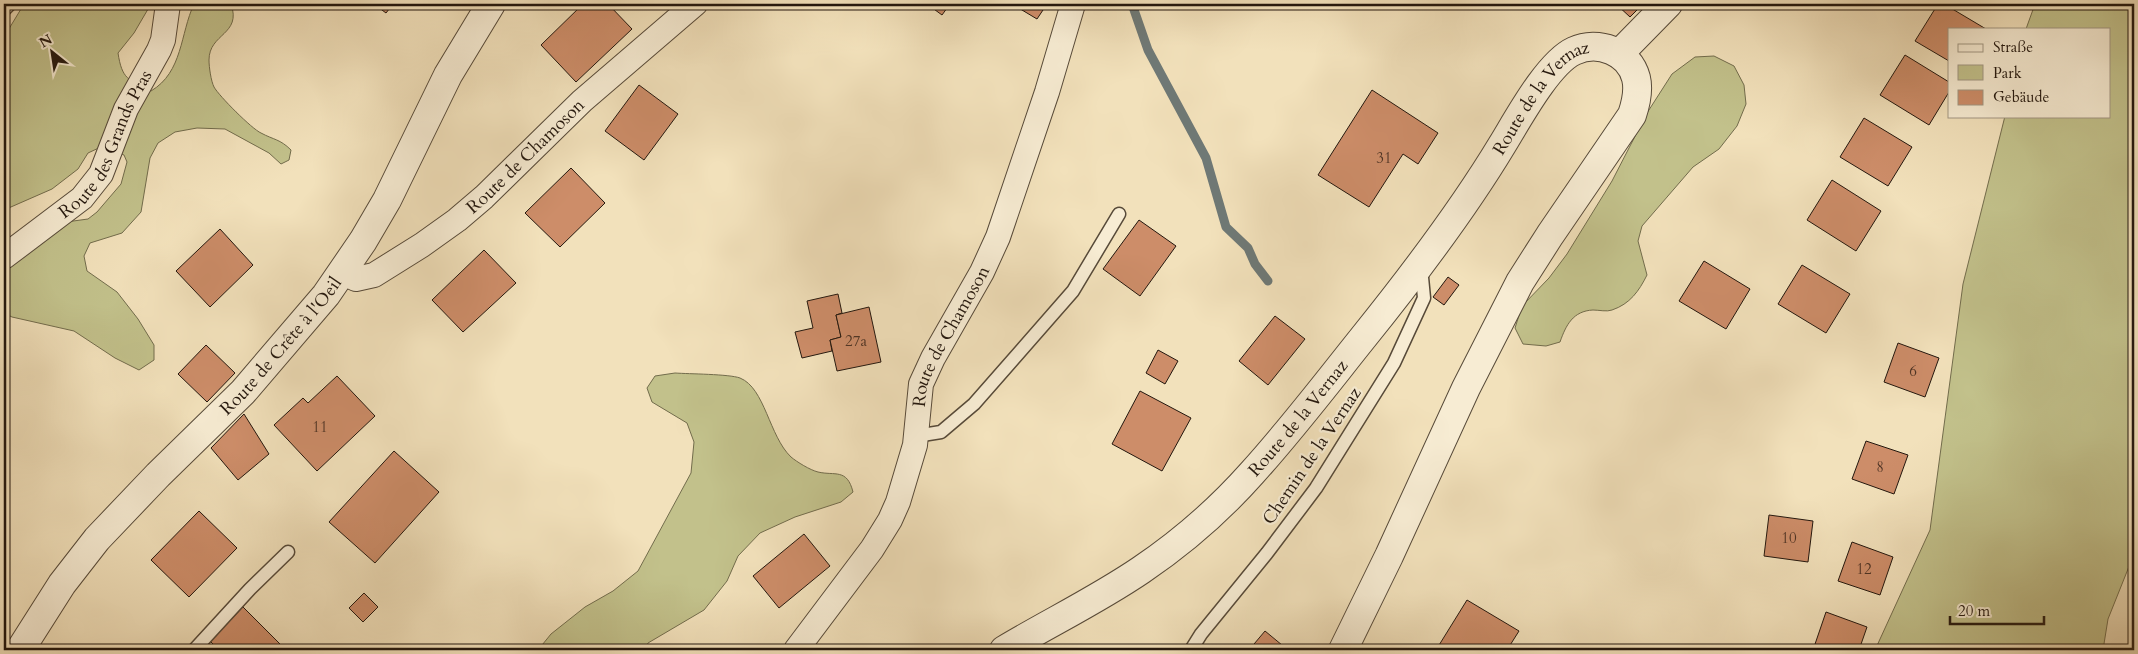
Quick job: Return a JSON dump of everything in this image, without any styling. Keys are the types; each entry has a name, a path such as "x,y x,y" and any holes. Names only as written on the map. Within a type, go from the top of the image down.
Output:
{"street":[{"name":"Route des Grands Pras","path":"4,258 82,198 101,174 126,109 163,40 168,4"},
{"name":"Route de Crête à l'Oeil","path":"20,650 50,602 88,551 151,482 243,392 314,312 342,273 387,200 448,76 491,4"},
{"name":"Route de Chamoson","path":"342,273 356,278 374,274 457,220 484,197 582,101 695,4"},
{"name":"Route de Chamoson","path":"796,650 872,549 890,520 909,466 916,436 923,378 945,335 965,304 998,237 1047,92 1073,4"},
{"path":"1619,54 1668,4"},
{"name":"Route de la Vernaz","path":"1004,650 1142,569 1215,510 1252,473 1273,448 1352,352 1420,264 1482,177 1553,68 1570,52 1590,45 1600,46 1619,54 1630,65 1636,78 1636,97 1632,115 1520,282 1466,388 1389,556 1342,650"}],"lane":[{"path":"4,10 10,4"},
{"path":"916,436 941,432 974,404 1073,291 1119,214"},
{"name":"Chemin de la Vernaz","path":"1191,650 1201,634 1268,553 1316,488 1394,362 1424,298 1420,264"},
{"path":"194,650 250,589 288,552"}],"green space":[{"path":"24,4 151,4 134,33 118,53 127,78 151,91 169,74 175,63 194,4 231,4 232,22 210,51 210,74 214,87 236,112 251,125 291,150 289,160 281,164 269,153 225,129 197,128 175,132 158,143 150,158 141,212 122,233 90,243 84,256 87,271 117,292 138,319 154,345 154,360 139,370 115,358 74,331 12,317 4,313 4,269 24,236 44,225 88,219 97,212 121,184 127,162 124,155 103,146 88,153 78,169 52,189 4,210 4,37"},
{"path":"1485,4 1526,4 1516,9 1489,9"},
{"path":"2035,4 2134,4 2134,554 2108,619 2103,650 1875,650 1930,530 1963,284 2004,118 2110,118 2110,28 2026,28"},
{"path":"1714,56 1734,66 1744,85 1746,104 1737,126 1719,149 1693,167 1642,226 1638,241 1647,275 1641,286 1629,301 1612,310 1586,311 1575,316 1565,330 1560,342 1546,346 1523,344 1515,328 1522,306 1549,278 1567,254 1612,181 1647,113 1672,74 1695,57"},
{"path":"675,373 735,377 748,383 761,402 777,437 791,457 815,471 844,476 853,492 841,502 795,517 760,533 738,556 727,581 704,610 648,643 645,650 538,650 551,634 585,607 613,591 638,571 691,473 694,442 687,423 652,402 647,388 655,376"}],"building":[{"path":"374,4 393,4 386,13"},
{"path":"583,4 608,4 632,29 576,82 541,45"},
{"path":"927,4 950,4 942,15"},
{"path":"1012,4 1047,4 1037,19"},
{"path":"1616,4 1643,4 1630,17"},
{"path":"1938,4 1944,4 1984,28 1948,28 1948,60 1915,41"},
{"path":"1905,55 1948,81 1948,94 1929,125 1880,95"},
{"path":"639,85 678,114 644,160 605,131"},
{"path":"1372,90 1438,133 1418,164 1403,154 1369,207 1318,175"},
{"path":"1864,118 1912,147 1888,186 1840,157"},
{"path":"571,168 605,203 560,247 525,213"},
{"path":"1832,180 1881,211 1856,251 1807,220"},
{"path":"1139,220 1176,246 1140,296 1103,269"},
{"path":"220,229 253,265 210,307 176,271"},
{"path":"484,250 516,283 463,332 432,300"},
{"path":"1704,261 1750,289 1726,329 1679,301"},
{"path":"1802,265 1850,294 1826,333 1778,304"},
{"path":"1448,277 1459,285 1444,305 1433,297"},
{"path":"838,294 842,313 836,315 841,337 830,340 832,351 802,358 795,332 813,328 807,301"},
{"path":"869,307 881,362 837,371 830,340 841,337 836,315"},
{"path":"1275,316 1305,339 1268,385 1239,361"},
{"path":"1898,343 1939,358 1925,397 1884,382"},
{"path":"206,345 235,373 207,402 178,374"},
{"path":"1158,350 1178,361 1165,384 1146,373"},
{"path":"337,376 375,416 317,471 274,425 303,398 308,403"},
{"path":"1140,391 1191,418 1162,471 1112,444"},
{"path":"244,414 269,454 238,480 211,448"},
{"path":"1866,441 1908,455 1894,494 1852,479"},
{"path":"394,451 439,492 375,563 329,522"},
{"path":"199,511 237,548 189,597 151,560"},
{"path":"1769,515 1813,521 1808,562 1764,556"},
{"path":"804,534 830,566 779,608 753,576"},
{"path":"1852,542 1893,557 1880,595 1838,581"},
{"path":"364,593 378,607 363,622 349,608"},
{"path":"1467,600 1519,631 1507,650 1436,650"},
{"path":"243,607 282,646 278,650 219,650 210,641"},
{"path":"1826,612 1867,627 1859,650 1813,650"},
{"path":"1265,631 1288,650 1249,650"}],"waterway":[{"path":"1132,4 1148,50 1206,158 1226,227 1248,248 1255,264 1268,281"}]}
